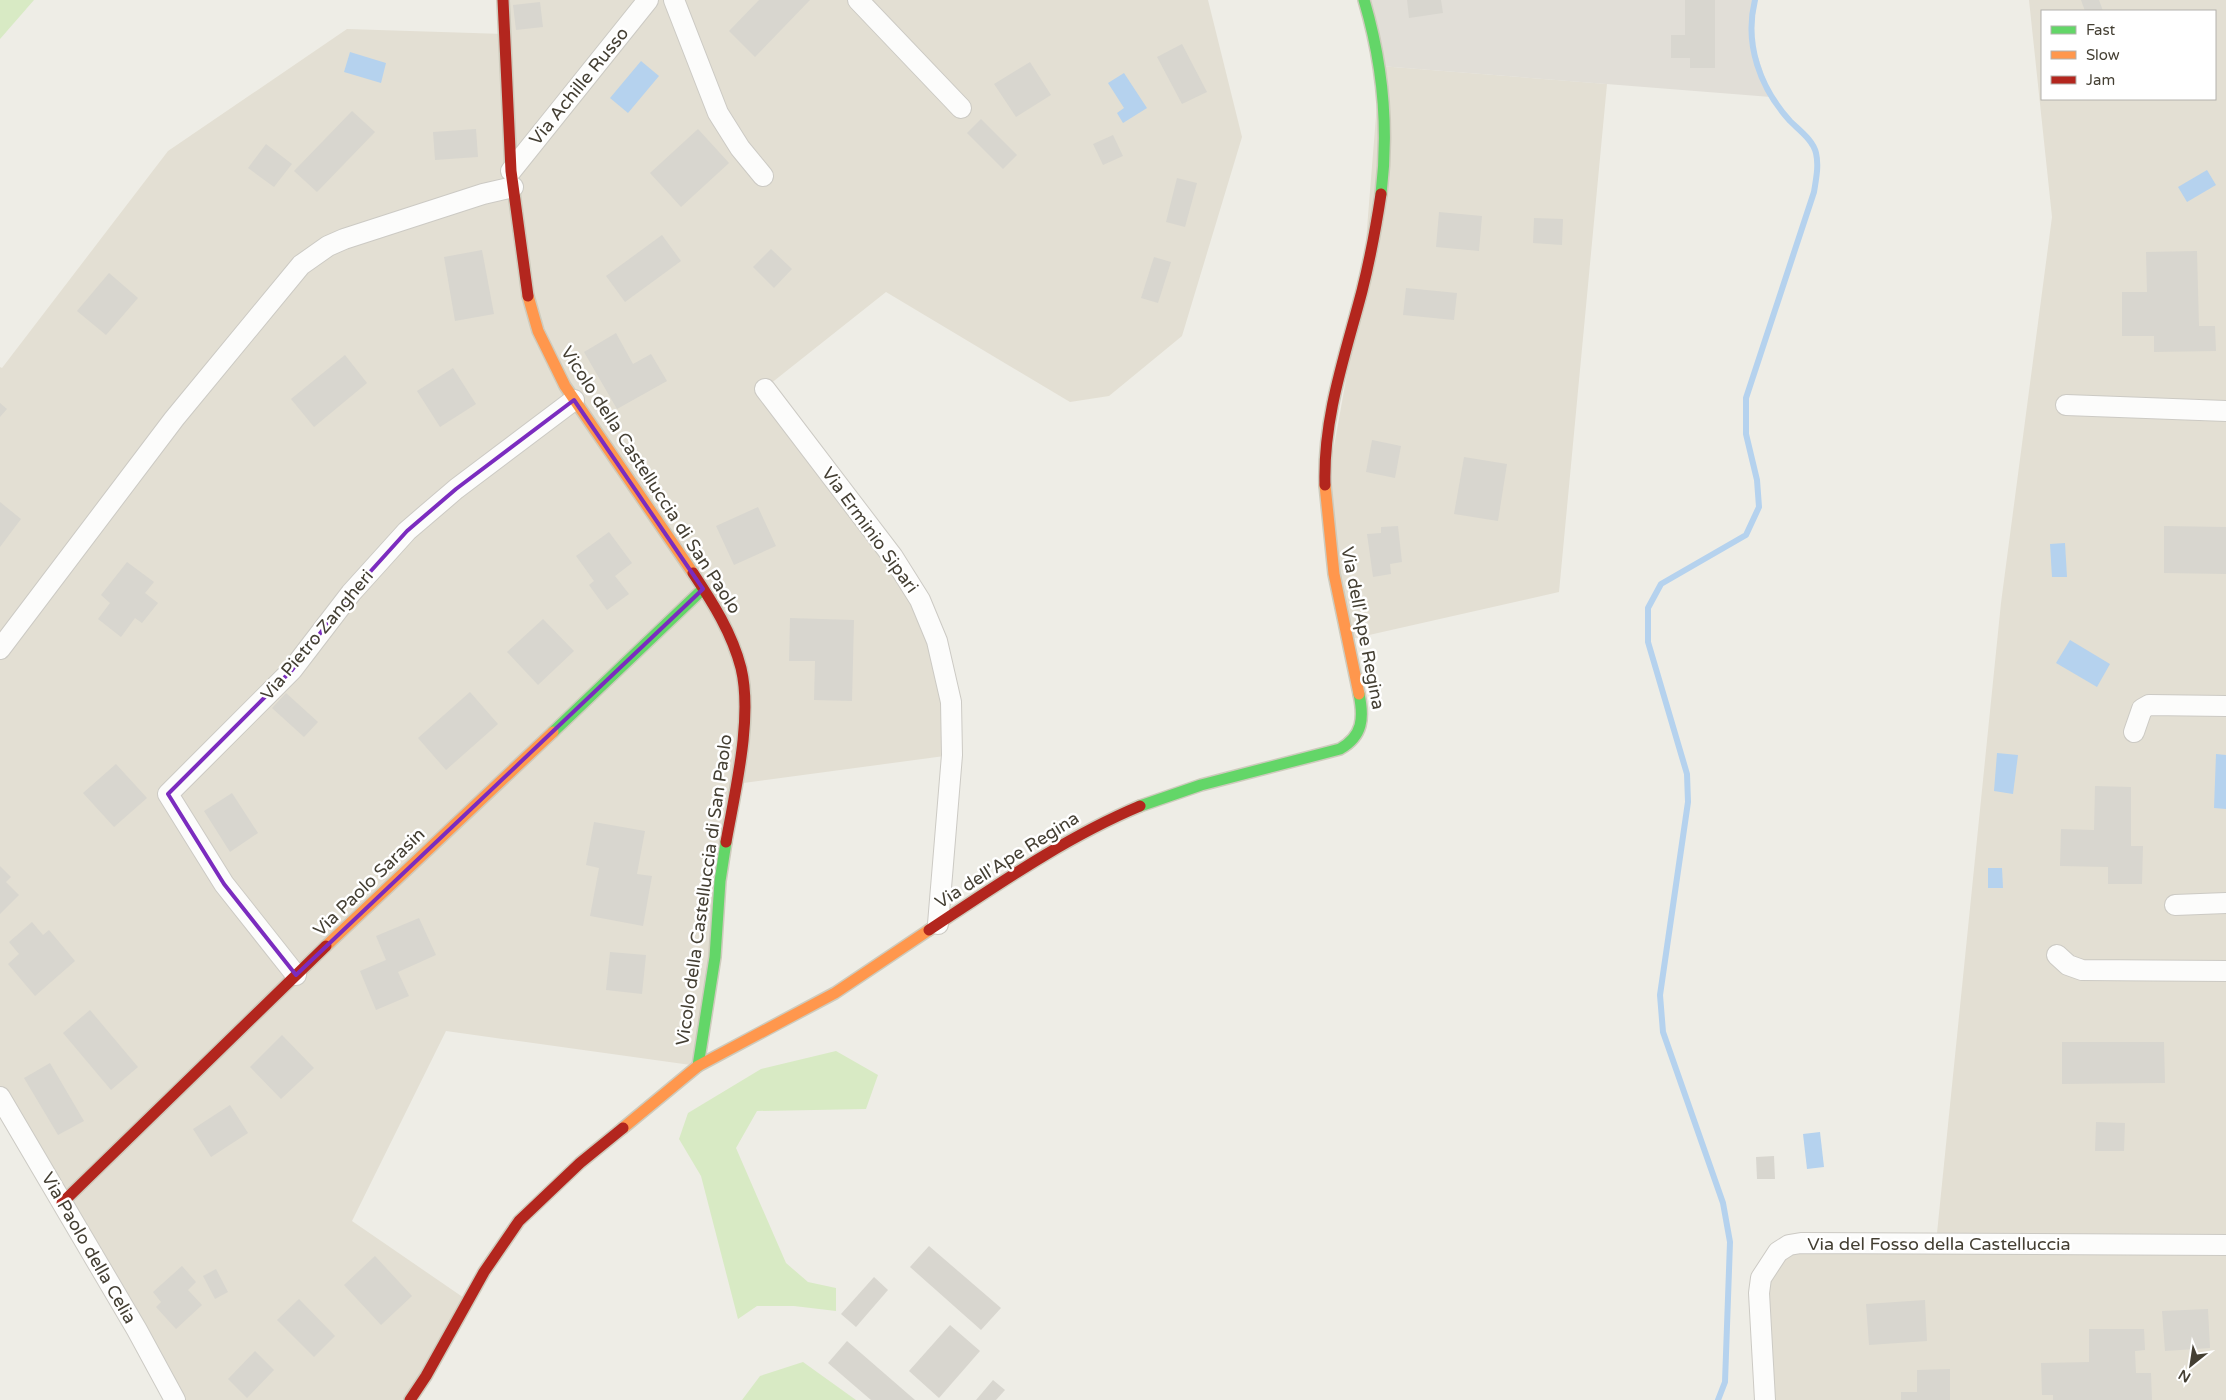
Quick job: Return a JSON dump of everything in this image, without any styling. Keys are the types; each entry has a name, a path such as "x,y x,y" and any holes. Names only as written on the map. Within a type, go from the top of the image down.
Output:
{"street":[{"name":"Vicolo della Castelluccia di San Paolo","path":"503,0 512,179 522,264 534,316 549,358 574,400 719,613 733,643 741,669 745,702 736,783 720,881 715,957 698,1066"},
{"name":"Via Achille Russo","path":"512,179 648,0"},
{"path":"674,0 722,122 763,176"},
{"path":"858,0 961,108"},
{"name":"Via dell'Ape Regina","path":"410,1400 426,1376 484,1272 519,1221 580,1163 698,1066 835,993 997,885 1104,821 1156,799 1201,785 1340,749 1351,743 1358,735 1362,725 1362,707 1334,580 1328,536 1325,457 1332,398 1375,234 1383,174 1382,84 1376,47 1364,0"},
{"path":"0,649 174,419 301,265 313,255 344,239 483,194 512,179"},
{"name":"Via Erminio Sipari","path":"764,388 900,568 923,606 937,641 949,690 952,755 938,924"},
{"name":"Via Pietro Zangheri","path":"296,975 224,884 168,794 292,670 351,593 407,531 456,489 574,400"},
{"path":"2066,405 2226,412"},
{"name":"Via Paolo Sarasin","path":"62,1203 296,975 703,589"},
{"path":"2134,732 2142,709 2149,706 2226,706"},
{"path":"2175,905 2226,903"},
{"path":"2057,956 2068,965 2082,970 2226,971"},
{"name":"Via Paolo della Celia","path":"0,1097 175,1400"},
{"name":"Via del Fosso della Castelluccia","path":"1765,1400 1760,1285 1770,1262 1778,1252 1789,1245 1801,1243 2226,1245"}],"highlighted area":[{"path":"574,400 703,589 296,975 224,884 168,794 292,670 351,593 407,531 456,489"}],"shaded area":[{"path":"503,0 1208,0 1242,137 1182,336 1109,396 1070,402 886,292 765,388 932,626 952,755 736,784 698,1066 446,1031 352,1221 467,1300 408,1400 175,1400 0,1104 0,367 2,368 168,151 347,29 504,34"},
{"path":"1364,0 1757,0 1752,39 1771,97 1380,66"},
{"path":"2029,0 2226,0 2226,1400 1767,1400 1761,1278 1801,1243 1936,1243 2001,603 2052,217"},
{"path":"1380,66 1607,84 1559,592 1347,640 1325,496 1362,291"}],"green space":[{"path":"0,0 34,0 0,39"},
{"path":"836,1051 878,1075 866,1109 757,1111 736,1148 786,1263 808,1282 836,1288 836,1311 794,1306 757,1306 738,1319 701,1176 679,1139 688,1113 761,1069"},
{"path":"803,1362 856,1400 742,1400 760,1376"}],"water":[{"path":"350,52 386,63 381,83 344,72"},
{"path":"641,61 659,76 628,113 610,98"},
{"path":"1124,73 1147,108 1123,123 1117,113 1124,108 1108,83"},
{"path":"2207,170 2216,185 2187,202 2178,187"},
{"path":"2065,543 2067,577 2052,577 2050,544"},
{"path":"2070,640 2110,664 2097,687 2056,663"},
{"path":"1997,753 2018,755 2013,794 1994,791"},
{"path":"2216,754 2226,755 2226,809 2214,808"},
{"path":"1988,868 2002,868 2003,888 1988,888"},
{"path":"1820,1132 1824,1167 1807,1169 1803,1134"}],"building":[{"path":"759,0 810,0 755,57 729,31"},
{"path":"1407,0 1441,0 1443,13 1409,18"},
{"path":"1685,0 1715,0 1715,68 1690,68 1690,58 1671,58 1671,35 1685,35"},
{"path":"2081,0 2099,0 2103,10 2085,10"},
{"path":"540,2 543,27 516,30 513,5"},
{"path":"1182,44 1207,92 1182,104 1157,57"},
{"path":"1030,62 1051,95 1016,117 994,84"},
{"path":"352,111 375,132 317,192 294,171"},
{"path":"981,119 1017,155 1003,169 967,133"},
{"path":"476,129 478,157 435,160 433,132"},
{"path":"698,129 729,163 681,207 650,173"},
{"path":"1113,135 1123,156 1103,165 1093,144"},
{"path":"266,144 292,164 274,187 248,168"},
{"path":"1177,178 1197,183 1185,227 1166,222"},
{"path":"1439,212 1482,216 1479,251 1436,247"},
{"path":"1534,218 1563,219 1562,245 1533,243"},
{"path":"662,235 681,261 625,302 606,276"},
{"path":"771,249 792,269 774,288 753,267"},
{"path":"482,250 494,314 455,321 444,257"},
{"path":"2197,251 2199,326 2215,326 2216,351 2154,352 2154,336 2122,336 2122,292 2147,292 2146,252"},
{"path":"1154,257 1171,262 1158,303 1141,298"},
{"path":"109,273 138,298 106,335 77,311"},
{"path":"1406,288 1457,293 1454,320 1403,315"},
{"path":"616,333 633,364 651,354 667,381 617,409 584,352"},
{"path":"345,355 367,383 314,427 291,399"},
{"path":"453,368 476,404 440,427 417,391"},
{"path":"0,403 7,409 0,417"},
{"path":"1372,440 1401,446 1395,478 1366,472"},
{"path":"1464,457 1507,464 1498,521 1454,514"},
{"path":"0,502 21,519 0,547"},
{"path":"758,507 776,546 734,565 716,526"},
{"path":"1398,526 1402,562 1390,564 1391,574 1373,577 1367,534 1381,533 1381,527"},
{"path":"2164,526 2226,527 2226,574 2164,573"},
{"path":"609,532 632,563 615,576 629,594 607,610 589,585 594,581 576,556"},
{"path":"127,562 154,582 145,593 158,603 142,623 135,618 121,637 98,619 110,603 101,595"},
{"path":"790,618 854,620 852,701 814,700 815,661 789,661"},
{"path":"543,619 574,651 538,685 507,652"},
{"path":"470,692 498,724 446,770 418,738"},
{"path":"286,693 318,722 304,737 272,708"},
{"path":"116,764 147,798 114,827 83,793"},
{"path":"2095,786 2131,787 2131,846 2143,846 2142,884 2108,884 2108,867 2060,866 2061,829 2094,830"},
{"path":"232,793 258,833 230,852 204,811"},
{"path":"594,822 645,831 637,874 652,876 643,926 590,916 599,868 586,865"},
{"path":"0,866 11,877 6,882 19,895 0,914"},
{"path":"419,918 436,955 398,972 409,996 376,1010 360,971 386,960 376,936"},
{"path":"32,922 43,935 49,930 75,961 35,996 8,964 19,954 9,942"},
{"path":"610,952 646,955 642,994 606,990"},
{"path":"90,1010 138,1067 111,1090 63,1033"},
{"path":"282,1035 314,1068 281,1099 250,1067"},
{"path":"2062,1042 2164,1042 2165,1083 2062,1084"},
{"path":"50,1063 84,1121 58,1135 24,1078"},
{"path":"230,1105 248,1133 211,1157 193,1129"},
{"path":"2096,1122 2125,1123 2124,1151 2095,1151"},
{"path":"1774,1156 1775,1179 1757,1179 1756,1157"},
{"path":"929,1246 1001,1308 981,1330 910,1267"},
{"path":"375,1256 412,1296 381,1325 344,1285"},
{"path":"182,1266 196,1282 188,1290 202,1305 176,1329 156,1307 161,1302 153,1292"},
{"path":"216,1269 228,1292 215,1299 203,1276"},
{"path":"874,1277 888,1290 856,1327 841,1314"},
{"path":"299,1299 335,1336 314,1357 277,1320"},
{"path":"1925,1300 1927,1341 1869,1345 1866,1304"},
{"path":"2208,1309 2210,1348 2165,1351 2162,1311"},
{"path":"950,1325 980,1351 939,1398 909,1371"},
{"path":"2089,1329 2144,1329 2145,1350 2135,1351 2136,1373 2151,1373 2152,1400 2053,1400 2053,1395 2042,1395 2041,1363 2089,1362"},
{"path":"847,1341 915,1400 871,1400 828,1363"},
{"path":"255,1351 274,1370 247,1398 228,1379"},
{"path":"1950,1369 1950,1400 1901,1400 1901,1392 1917,1392 1917,1370"},
{"path":"993,1380 1005,1390 996,1400 976,1400"}],"waterway":[{"path":"1718,1400 1725,1382 1730,1242 1723,1203 1663,1032 1660,995 1688,802 1687,774 1648,642 1648,608 1661,584 1746,535 1759,507 1757,480 1746,434 1746,398 1814,192 1817,163 1816,153 1812,144 1779,108 1770,94 1757,65 1752,33 1752,16 1755,0"}],"traffic: fast":[{"path":"1364,0 1376,48 1383,96 1384,145 1381,194"},
{"path":"553,732 703,589"},
{"path":"1140,806 1201,785 1340,749 1348,744 1360,726 1359,694"},
{"path":"698,1066 715,957 720,881 726,842"}],"traffic: slow":[{"path":"528,296 538,331 565,386 693,573"},
{"path":"1325,485 1334,574 1359,694"},
{"path":"326,946 553,732"},
{"path":"623,1128 698,1066 835,993 929,930"}],"traffic: jam":[{"path":"503,0 511,171 528,296"},
{"path":"1325,485 1325,460 1331,411 1365,279 1381,194"},
{"path":"693,573 715,607 733,643 741,668 744,688 744,732 738,778 726,842"},
{"path":"929,930 1006,879 1059,847 1112,818 1140,806"},
{"path":"62,1203 326,946"},
{"path":"410,1400 426,1376 484,1272 519,1221 580,1163 623,1128"}]}
